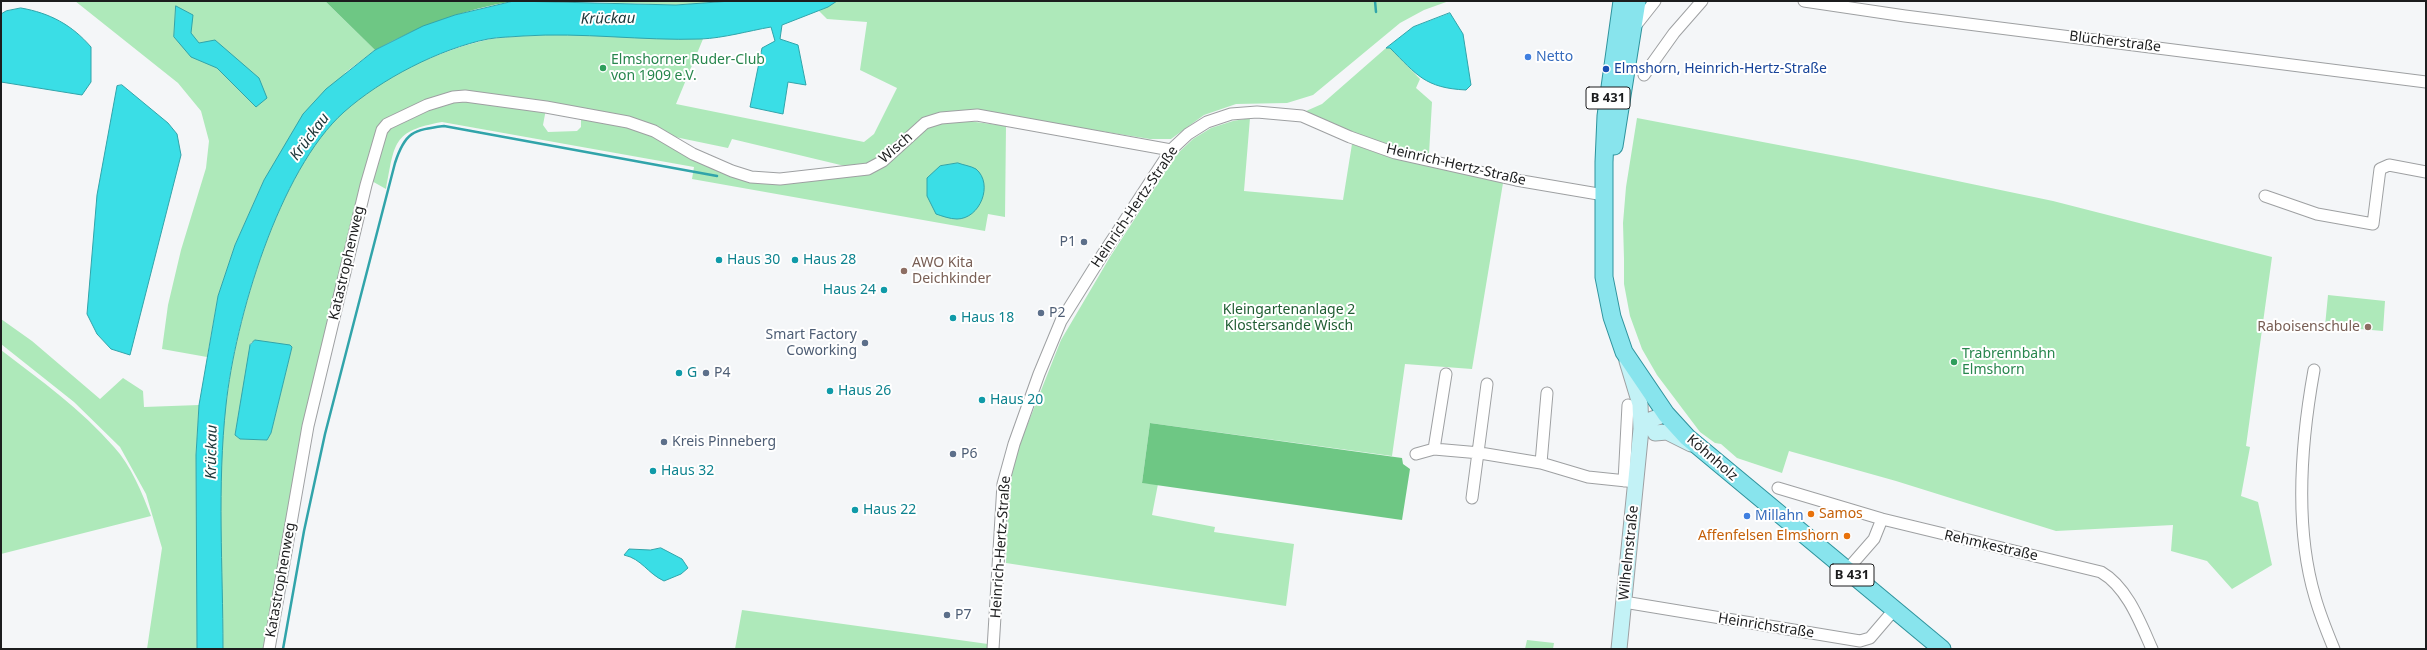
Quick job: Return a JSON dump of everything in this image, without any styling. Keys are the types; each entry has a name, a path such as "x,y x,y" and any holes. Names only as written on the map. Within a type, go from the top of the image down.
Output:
{"main road":[{"name":"B 431","path":"1604,195 1606,116 1622,1"},
{"name":"B 431","path":"1604,195 1618,121 1637,1"},
{"name":"Köhnholz","path":"1604,195 1604,277 1612,317 1624,352 1666,414 1706,454 1942,649"},
{"path":"1624,352 1648,431 1667,432 1706,454"},
{"name":"Wilhelmstraße","path":"1619,649 1624,602 1630,481 1648,431 1666,414"}],"street":[{"path":"1632,30 1655,1"},
{"path":"1644,76 1674,33 1702,1"},
{"name":"Blücherstraße","path":"1804,1 1905,16 2426,82"},
{"name":"Katastrophenweg","path":"270,649 308,426 366,184 382,130 397,118 427,105 453,97 465,96 628,122"},
{"name":"Heinrich-Hertz-Straße","path":"994,649 1003,484 1026,410 1061,321 1171,150 1188,134 1207,122 1230,114 1257,112 1302,116 1350,137 1395,153 1516,180 1604,195"},
{"name":"Wisch","path":"628,122 654,131 693,154 732,171 751,177 780,179 868,169 882,162 925,123 941,118 961,115 978,115 1171,150"},
{"path":"2265,196 2324,215 2373,224 2380,169 2389,165 2426,172"},
{"path":"2314,370 2307,407 2303,492 2305,532 2308,566 2315,598 2334,649"},
{"path":"1434,449 1446,374"},
{"path":"1472,498 1480,453 1478,448 1487,384"},
{"path":"1541,462 1547,393"},
{"path":"1416,454 1434,449 1480,453 1541,462 1588,476 1630,481 1628,405"},
{"name":"Rehmkestraße","path":"1778,488 1882,519 2101,572 2114,579 2123,592 2152,649"},
{"path":"1846,571 1874,539 1882,519"},
{"name":"Heinrichstraße","path":"1624,602 1860,642 1870,638 1894,610"}],"green space":[{"path":"75,1 325,1 375,50 346,72 264,180 235,245 218,296 207,357 162,349 168,305 181,250 206,168 209,141 201,111 178,83"},
{"path":"325,1 514,1 496,4 460,14 409,33 375,50"},
{"path":"571,1 731,1 676,5"},
{"path":"837,1 1449,1 1424,10 1400,23 1313,95 1287,103 1236,104 1204,115 1171,139 1150,139 975,111 923,120 911,128 876,161 849,167 732,139 728,148 463,93 394,116 363,183 265,649 223,649 220,526 221,464 226,403 240,330 264,248 280,208 299,171 320,138 343,112 358,99 410,67 448,51 490,39 523,36 568,35 703,39 676,104 864,142 874,134 897,88 860,70 867,22 827,19 819,11","holes":["251,342 292,347 271,433 267,440 240,439 235,435"]},
{"path":"1386,48 1390,48 1420,79 1416,88 1432,102 1429,154 1395,149 1297,115 1322,104"},
{"path":"466,99 546,109 543,125 548,132 577,131 581,127 581,116 607,120 653,134 692,157 781,183 859,176 886,165 928,127 953,119 1006,126 1005,217 988,214 985,231 692,179 694,167 442,122 413,130 405,135 399,142 394,150 386,189 370,180 387,129 426,109"},
{"name":"Kleingartenanlage 2 Klostersande Wisch","path":"1250,118 1244,191 1343,200 1352,144 1389,157 1503,183 1472,369 1405,364 1392,456 1150,423 1142,483 1158,484 1152,515 1215,527 1214,532 1294,544 1286,606 1006,563 1009,486 1019,446 1061,340 1110,257 1176,155 1193,139 1211,128 1233,121"},
{"name":"Trabrennbahn Elmshorn","path":"1637,118 1857,160 2053,201 2272,257 2246,446 2250,447 2241,496 2258,502 2272,565 2232,589 2207,561 2171,551 2173,525 2056,531 1896,481 1789,451 1782,473 1737,458 1721,444 1715,443 1700,432 1657,375 1642,349 1630,316 1624,284 1623,223 1626,187"},
{"path":"2328,295 2385,301 2383,331 2325,326"},
{"path":"1,319 32,341 100,399 123,378 143,391 144,407 199,405 196,455 197,649 147,649 162,548 146,494 120,447 74,402 1,344"},
{"path":"1,350 88,420 114,447 131,471 151,516 1,554"},
{"path":"1150,423 1402,458 1403,464 1410,469 1402,520 1142,483"},
{"path":"742,610 988,644 988,649 735,649"},
{"path":"1527,640 1554,643 1553,649 1525,649"}],"water":[{"name":"Krückau","path":"514,1 676,5 731,1 837,1 828,7 782,25 780,39 798,45 806,85 788,82 783,114 750,107 762,48 775,41 771,27 727,36 701,39 545,35 488,39 450,50 412,67 375,88 344,112 321,138 299,170 280,208 264,248 250,290 231,370 223,435 221,527 223,649 197,649 196,455 199,405 218,296 235,245 264,180 303,114 326,89 375,50 423,26 455,15"},
{"path":"176,6 193,15 191,33 199,43 215,40 259,78 267,98 256,107 217,68 191,57 174,37"},
{"path":"21,8 42,13 60,21 76,32 91,47 91,82 82,95 1,82 1,14 6,11"},
{"path":"1450,13 1463,34 1471,85 1466,90 1452,89 1431,83 1415,73 1390,48 1386,48 1413,27"},
{"path":"122,85 168,123 177,134 181,155 130,355 111,349 97,334 87,314 97,195 117,86"},
{"path":"958,163 976,169 981,175 984,183 984,191 982,200 978,207 965,217 957,219 936,214 927,196 927,178 940,166"},
{"path":"255,340 290,345 292,347 271,433 267,440 240,439 235,435 250,345"},
{"path":"661,548 682,559 688,568 681,574 664,581 640,563 624,555 629,549 650,550"}],"waterway":[{"path":"1375,1 1376,12"},
{"path":"283,649 304,531 325,434 395,163 407,139 418,131 444,126 717,176"}],"place":[{"name":"Netto","path":"1528,57"},
{"name":"Elmshorner Ruder-Club von 1909 e.V.","path":"603,68"},
{"name":"Elmshorn, Heinrich-Hertz-Straße","path":"1606,69"},
{"name":"P1","path":"1084,242"},
{"name":"Haus 30","path":"719,260"},
{"name":"Haus 28","path":"795,260"},
{"name":"AWO Kita Deichkinder","path":"904,271"},
{"name":"Haus 24","path":"884,290"},
{"name":"P2","path":"1041,313"},
{"name":"Haus 18","path":"953,318"},
{"name":"Raboisenschule","path":"2368,327"},
{"name":"Smart Factory Coworking","path":"865,343"},
{"name":"Trabrennbahn Elmshorn","path":"1954,362"},
{"name":"G","path":"679,373"},
{"name":"P4","path":"706,373"},
{"name":"Haus 26","path":"830,391"},
{"name":"Haus 20","path":"982,400"},
{"name":"Kreis Pinneberg","path":"664,442"},
{"name":"P6","path":"953,454"},
{"name":"Haus 32","path":"653,471"},
{"name":"Haus 22","path":"855,510"},
{"name":"Samos","path":"1811,514"},
{"name":"Millahn","path":"1747,516"},
{"name":"Affenfelsen Elmshorn","path":"1847,536"},
{"name":"P7","path":"947,615"}]}
